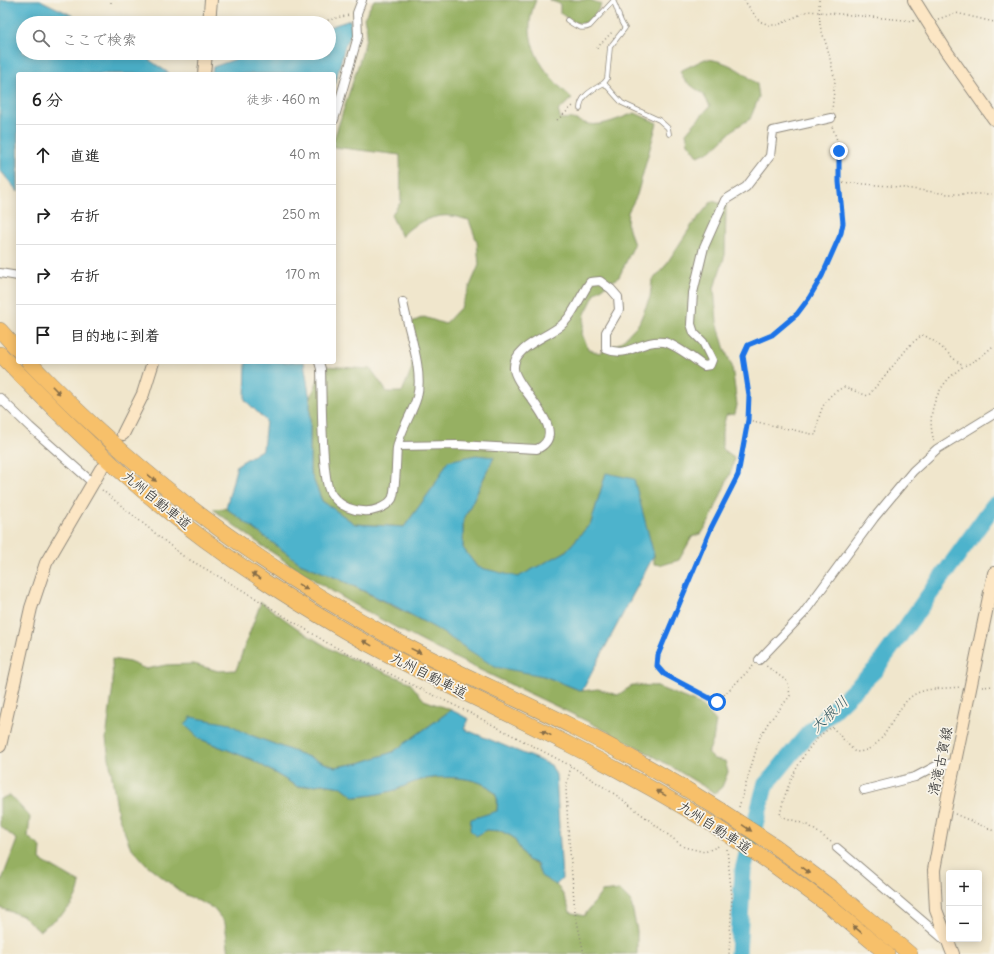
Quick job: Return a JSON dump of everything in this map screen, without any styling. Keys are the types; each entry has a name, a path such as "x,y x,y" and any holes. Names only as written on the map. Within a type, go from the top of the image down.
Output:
{"highway":[{"path":"0,330 16,348"},
{"name":"九州自動車道","path":"0,354 57,412 136,485 249,571 339,627 390,655 582,751 673,800 772,864 828,905 887,954"},
{"name":"九州自動車道","path":"31,364 68,403 146,473 218,530 298,584 400,643 574,727 678,784 775,846 833,889 910,954"}],"main road":[{"path":"210,16 211,0"},
{"path":"914,0 994,119"},
{"path":"204,72 205,60"},
{"path":"123,434 144,394 152,364"},
{"path":"0,746 31,608 46,563 101,469"},
{"name":"清滝古賀線","path":"946,941 936,910 934,885 936,854 972,686 994,573"},
{"name":"清滝古賀線","path":"947,942 953,954"}],"street":[{"path":"336,113 358,36 357,13 362,0"},
{"path":"398,446 457,445 537,449 543,446 547,440 548,426 542,413 516,376 514,369 516,359 522,351 560,326 590,282 600,281 612,289 618,297 619,310 606,332 606,348 613,352 626,352 647,342 666,342 704,366 710,365 712,360 703,342 694,333 691,324 693,293 704,247 725,200 746,187 751,177 768,160 770,156 773,130 831,118"},
{"path":"0,274 16,276"},
{"path":"320,364 326,472 329,491 336,500 346,507 357,511 370,511 385,506 392,498 398,446 417,396 419,383 416,361 403,302"},
{"path":"0,398 93,483"},
{"path":"759,660 803,614 874,518 908,477 937,449 994,414"},
{"path":"864,790 915,777 938,765 955,764"},
{"path":"837,848 946,941"}],"lane":[{"path":"567,20 576,27 585,29 590,26 613,1 617,6 621,23 625,28 610,47 607,79 604,83 585,96 580,102 580,109"},
{"path":"604,83 622,103 659,120 668,128 669,134"}],"path":[{"path":"744,0 759,21 769,25 778,24 808,11 928,22 956,13 994,22"},
{"path":"736,813 760,737 768,723 790,696 788,682 759,660 717,702 664,674 657,666 658,655 711,528 738,475 748,420 749,395 743,356 744,350 748,345 764,340 786,324 809,298 841,233 843,212 839,182 838,143 832,127 831,118 835,81 828,50 820,26 819,0"},
{"path":"336,18 357,13"},
{"path":"597,48 621,23"},
{"path":"557,120 580,102"},
{"path":"839,182 890,186 948,194 994,194"},
{"path":"748,420 816,435 821,411 826,400 834,392 844,387 868,396 911,344 922,335 930,337 942,350 963,366"},
{"path":"937,449 932,435 932,421 936,398 946,380 963,366 973,362 994,345"},
{"path":"837,848 808,825 780,816 781,806 800,763 811,745 822,732 832,727 855,752 863,752 884,736 904,703 913,696 923,691 972,686 994,686"},
{"path":"584,954 575,912 568,828 566,788 571,766 619,797 684,847 706,852 726,843 732,898 729,954"},
{"path":"945,810 994,831"}],"green space":[{"path":"374,0 536,0 531,15 530,29 536,55 552,78 572,98 558,111 561,119 573,119 594,125 612,121 635,113 657,123 637,195 628,212 627,223 634,245 619,277 596,292 585,314 582,334 588,349 599,353 620,343 639,323 650,297 652,281 665,266 692,225 712,201 726,205 725,255 714,288 717,322 725,350 732,366 737,405 735,414 726,415 722,432 722,449 734,458 732,469 710,520 702,533 692,537 679,560 662,565 654,564 654,555 606,473 591,523 565,552 518,578 477,567 463,548 463,521 494,457 448,461 434,486 404,527 355,524 322,501 310,471 310,400 323,366 371,369 387,392 402,392 412,368 412,322 424,317 445,324 461,307 479,265 477,242 469,220 455,216 430,218 411,228 402,237 391,215 401,202 400,155 336,147 336,133 364,47 367,31 364,18"},
{"path":"549,0 590,0 601,4 591,19 587,22 579,23 571,21 560,13 560,4"},
{"path":"705,59 727,64 746,75 757,84 759,97 750,119 735,128 712,150 698,156 688,143 686,133 710,106 703,94 685,81 680,71"},
{"path":"226,508 300,563 339,579 521,671 544,676 582,691 598,689 618,695 633,685 655,686 700,704 716,721 713,741 708,753 714,759 725,761 728,772 722,787 715,793 647,752 433,647 347,600 292,566 213,509"},
{"path":"261,602 301,631 337,653 409,682 424,700 451,710 393,752 360,763 335,767 245,733 229,724 200,739 253,760 298,787 322,784 342,787 355,797 375,795 395,790 421,780 439,777 463,778 485,785 492,790 497,798 497,811 476,836 485,830 501,831 513,837 527,860 537,865 542,875 555,884 560,890 570,912 584,916 602,892 619,890 631,902 637,931 637,954 229,954 225,923 213,908 182,893 147,865 130,846 118,815 106,739 113,686 112,659 129,662 146,669 166,665 194,664 218,671 236,670"},
{"path":"10,795 30,817 28,837 41,847 40,860 80,883 78,892 71,906 39,931 23,916 0,908 0,885 17,840 0,826 0,799"}],"water":[{"path":"0,0 40,0 73,16 16,16 16,60 149,60 167,72 16,72 16,190 0,170"},
{"path":"350,20 352,33 345,46 336,80 336,72 212,72 213,67 233,60 336,60 336,25"},
{"path":"246,364 304,364 310,400 310,471 322,501 355,524 404,527 434,486 448,461 476,455 494,457 463,521 463,548 477,567 518,577 565,552 591,523 606,473 634,479 654,555 582,691 544,676 495,667 435,628 393,605 339,579 300,563 226,508 237,465 263,449 266,421 245,400"},
{"path":"451,710 469,719 464,729 551,765 556,775 562,879 556,885 541,876 537,864 527,860 513,837 501,831 486,830 476,836 470,830 471,819 497,811 497,798 492,790 485,785 463,778 439,777 421,780 395,790 375,795 355,797 342,787 322,784 298,787 253,760 200,739 185,725 191,717 230,724 245,733 335,767 360,763 393,752"}],"waterway":[{"name":"大根川","path":"738,954 743,870 765,786 808,734 875,670 994,505"}],"route":[{"path":"717,702 664,674 657,666 658,655 711,528 738,475 748,420 749,395 743,356 744,350 748,345 764,340 772,335 797,314 809,298 822,276 841,233 843,212 839,182 839,151"}]}
